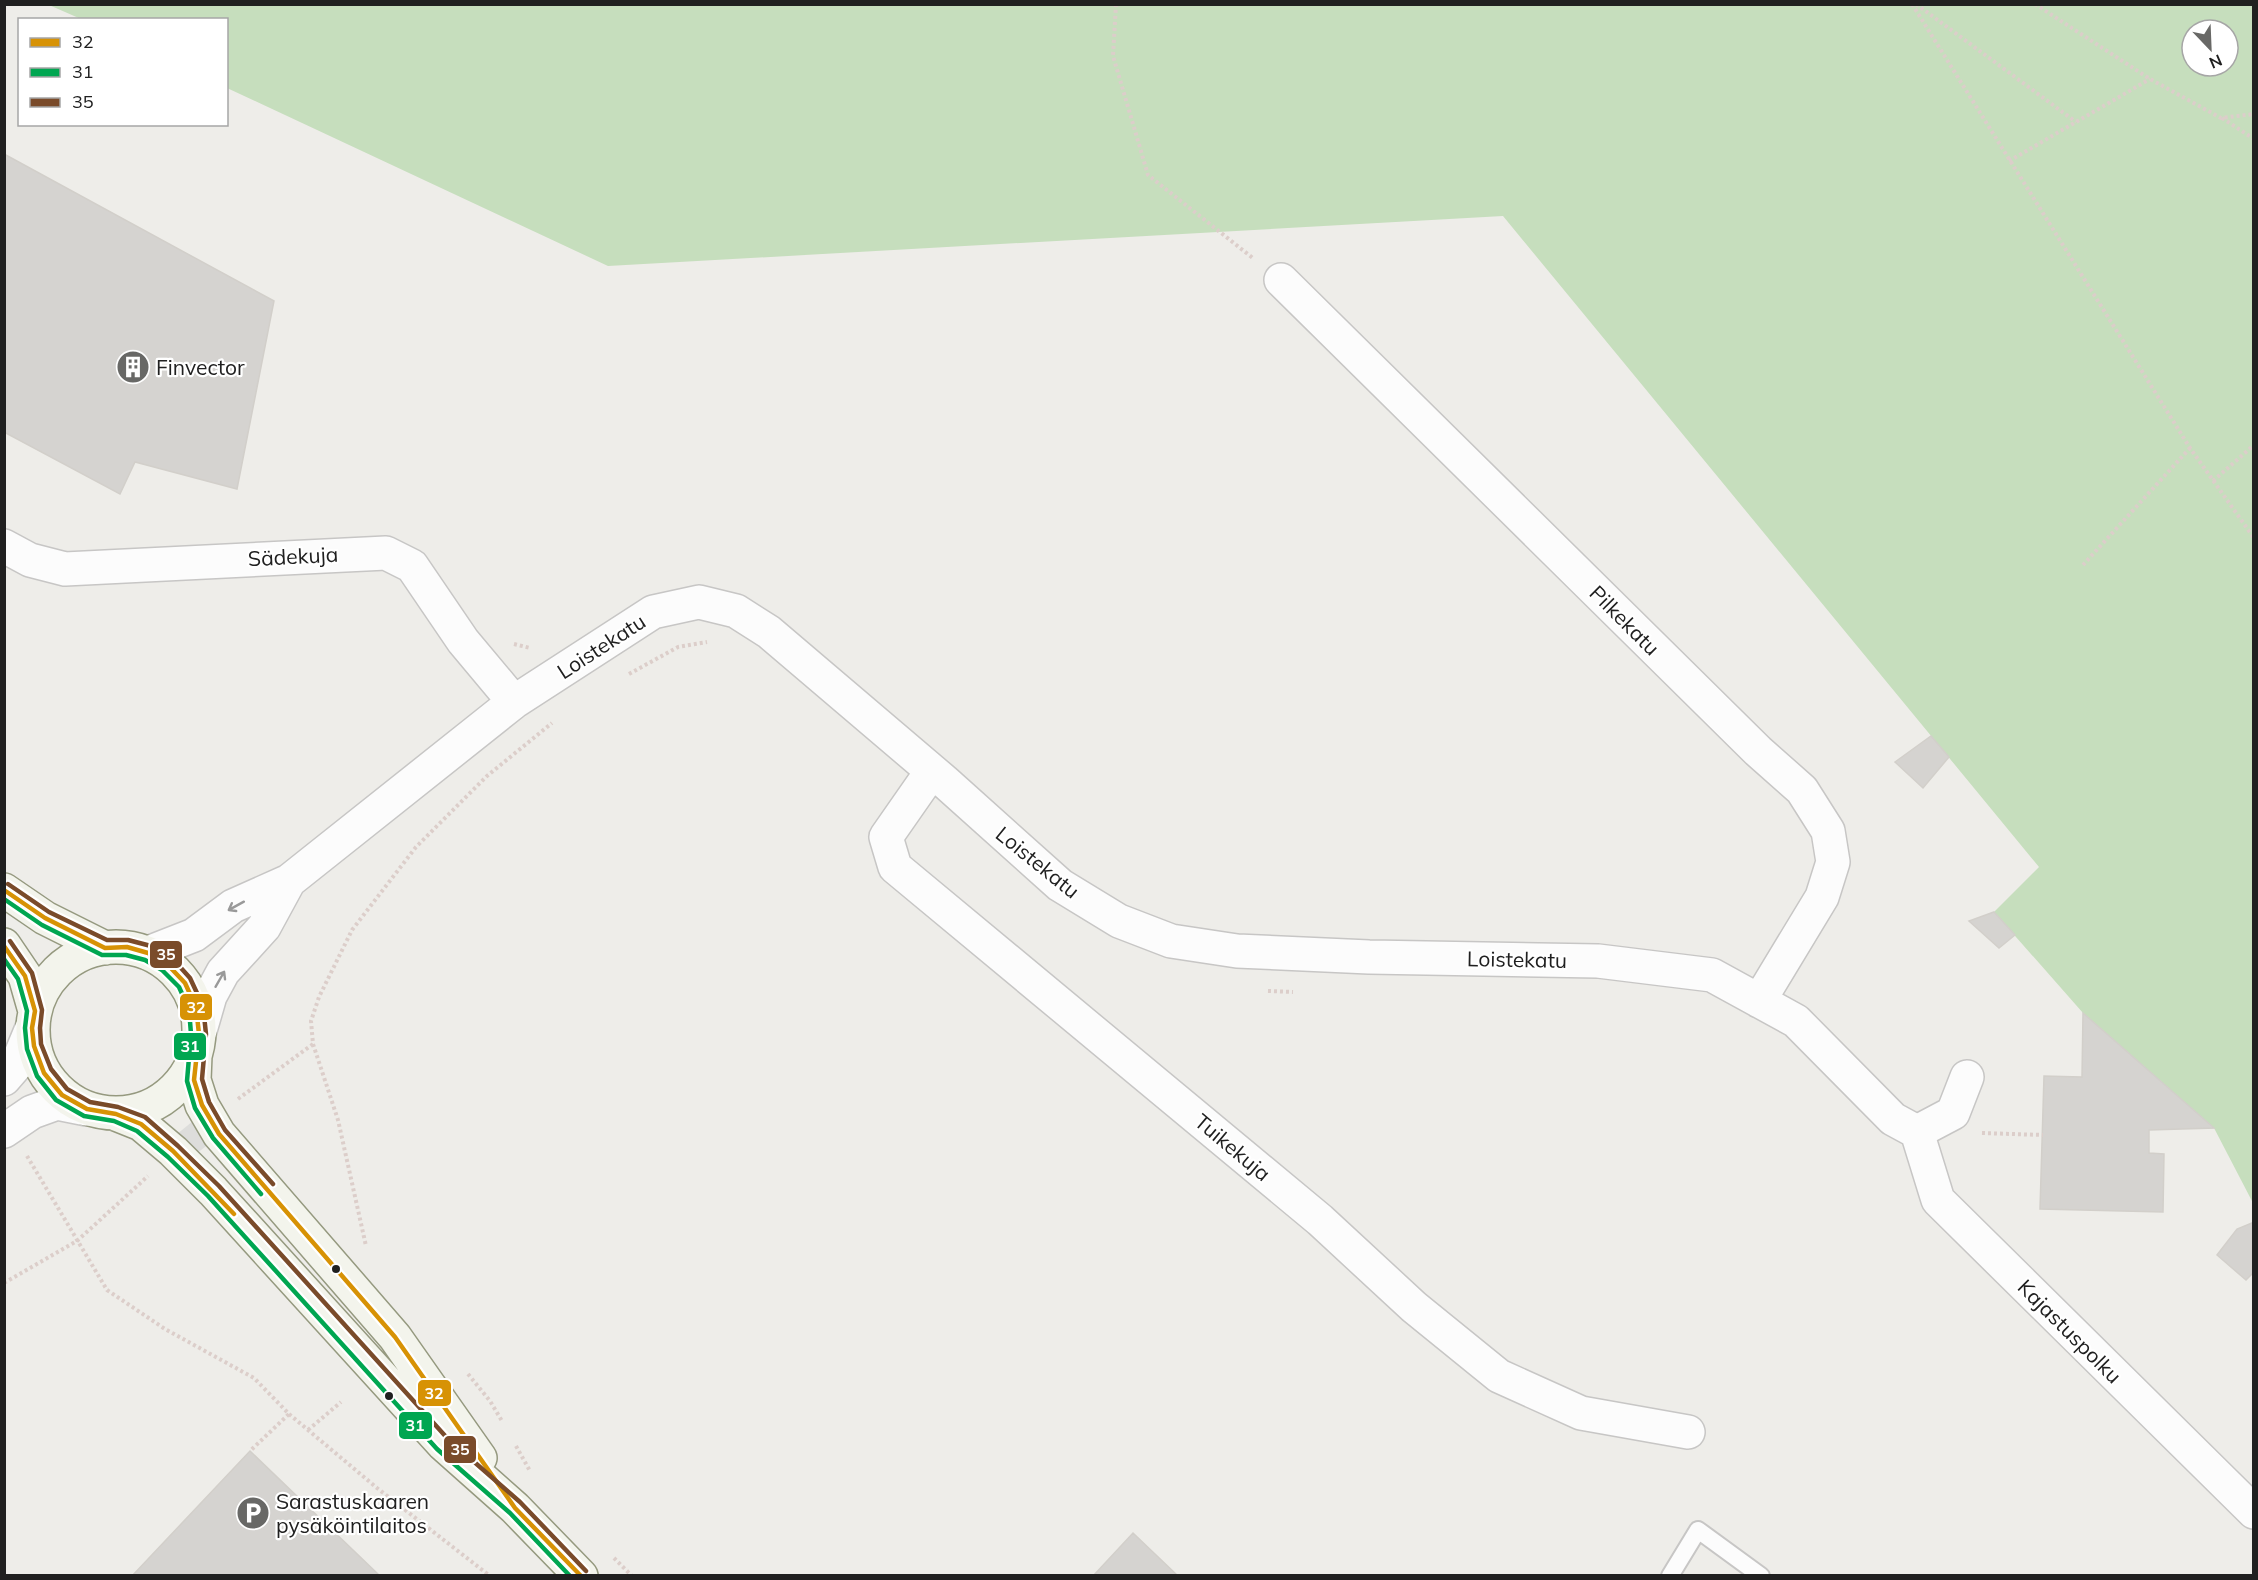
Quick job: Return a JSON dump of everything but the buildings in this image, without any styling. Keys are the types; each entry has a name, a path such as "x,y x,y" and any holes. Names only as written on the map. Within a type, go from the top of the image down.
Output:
{"street":[{"name":"Pilkekatu","path":"1281,280 1758,751 1802,790 1828,831 1833,862 1822,897 1759,1001"},
{"name":"Sädekuja","path":"4,546 30,560 65,569 386,552 412,566 463,641 514,702"},
{"name":"Loistekatu","path":"148,953 194,935 233,906 289,881 514,702 653,612 699,602 736,611 769,632 932,771 1060,885 1119,921 1171,941 1237,951 1369,957 1598,961 1712,975 1796,1022 1893,1119 1917,1131"},
{"name":"Tuikekuja","path":"932,771 886,837 895,867 1320,1220 1414,1307 1499,1376 1581,1413 1688,1432"},
{"name":"Loistekatu","path":"197,1044 210,996 223,972 264,927 289,881"},
{"path":"4,890 45,918 105,948"},
{"path":"4,945 25,976 33,1020 34,1046 44,1072 62,1095 101,1112 142,1110 165,1098 184,1078 197,1044"},
{"path":"4,1079 17,1064 44,988 60,968 81,955 105,948 127,947 148,953 167,964 185,983 196,1007 197,1044 194,1080 202,1105 219,1134 395,1337 515,1508"},
{"path":"1917,1131 1953,1113 1967,1077"},
{"path":"13,1139 32,1112 57,1103 101,1112 141,1124 173,1151 213,1191 443,1444 515,1508 581,1575"},
{"name":"Kajastuspolku","path":"1917,1131 1938,1200 2253,1512"}],"lane":[{"path":"1670,1575 1698,1530 1761,1575"}],"path":[{"path":"1116,4 1113,56 1148,175 1281,280"},
{"path":"1914,4 2076,122"},
{"path":"1914,4 2009,161 2190,448 2253,538"},
{"path":"2035,4 2151,79 2221,118 2253,139"},
{"path":"2009,161 2151,79"},
{"path":"2221,118 2253,114"},
{"path":"2213,481 2253,445"},
{"path":"2083,565 2190,448"},
{"path":"619,679 678,646 713,641"},
{"path":"372,1253 364,1244 338,1120 313,1044 311,1021 319,997 352,930 416,847 487,776 561,716"},
{"path":"1258,990 1304,993"},
{"path":"236,1101 313,1044"},
{"path":"13,1139 107,1290 165,1329 254,1378 290,1414 377,1488 490,1575"},
{"path":"4,1282 77,1241 155,1170"},
{"path":"468,1373 490,1401 507,1431"},
{"path":"308,1430 341,1402"},
{"path":"250,1451 290,1414"},
{"path":"513,1441 531,1472"},
{"path":"608,1552 632,1575"}],"green space":[{"path":"49,5 2253,5 2253,1203 2214,1128 2083,1013 1994,912 2039,867 1503,216 608,266 228,88 228,18 79,18"}],"pier":[{"path":"209,1108 227,1130 179,1167 160,1148"}],"transit line":[{"name":"35","path":"8,884 49,912 107,940 128,940 151,946 172,958 190,978 203,1006 206,1034 202,1079 209,1102 225,1130 273,1184"},
{"name":"32","path":"4,890 45,918 105,948 127,947 148,953 167,964 185,983 196,1007 199,1034 194,1080 202,1105 219,1134 395,1337 515,1508 581,1576"},
{"name":"31","path":"4,899 42,925 102,955 126,955 145,960 162,970 179,987 189,1009 191,1034 187,1081 195,1108 213,1138 261,1194"},
{"name":"35","path":"10,941 32,973 42,1010 41,1044 51,1069 67,1089 90,1102 118,1107 145,1117 178,1146 219,1186 448,1439 520,1502 586,1571"},
{"name":"32","path":"4,946 25,976 35,1011 32,1028 34,1046 44,1073 62,1095 87,1109 116,1114 141,1124 173,1151 234,1214"},
{"name":"31","path":"4,959 18,979 27,1011 25,1028 27,1049 37,1076 56,1100 84,1116 114,1121 137,1131 168,1157 208,1196 437,1449 510,1513 570,1576"}],"place":[{"name":"Finvector","path":"133,367"},
{"name":"Sarastuskaaren pysäköintilaitos","path":"253,1513"}]}
